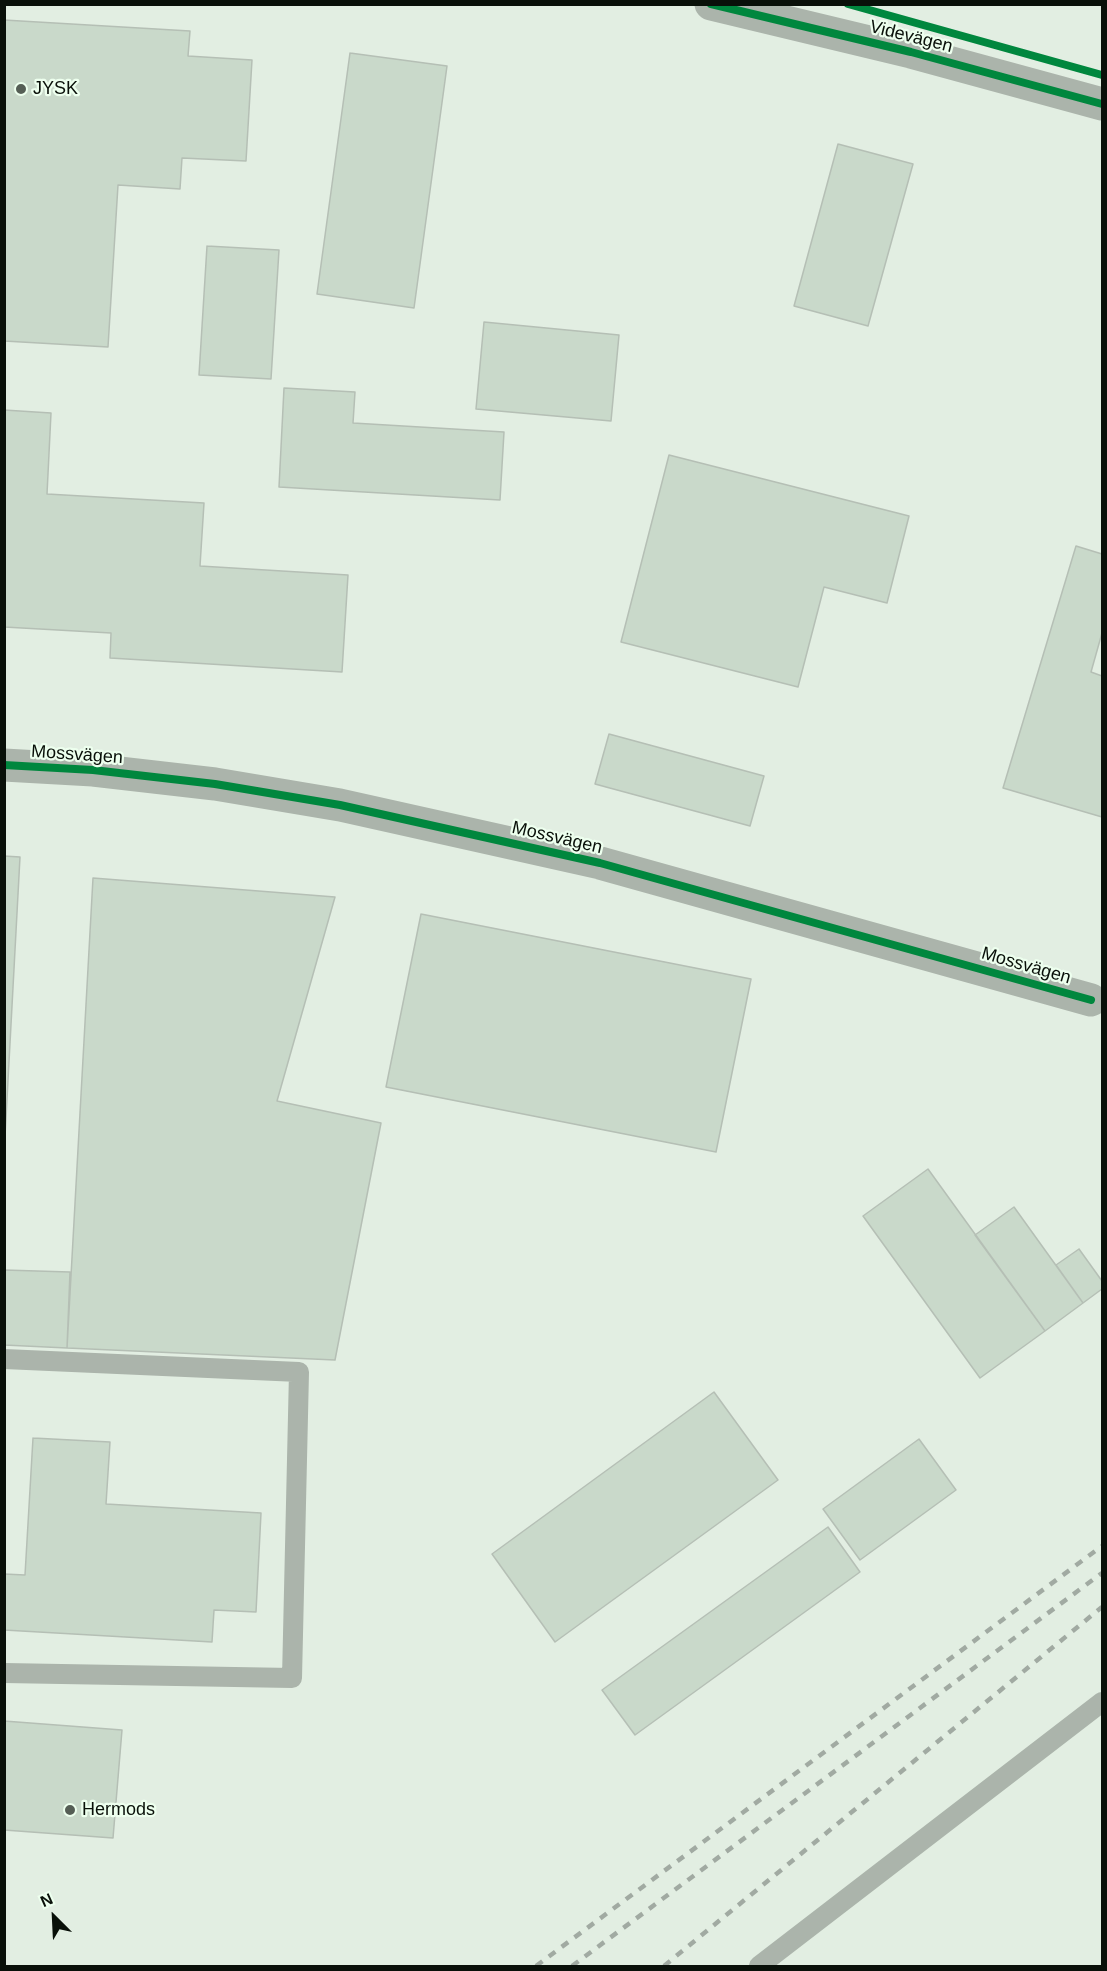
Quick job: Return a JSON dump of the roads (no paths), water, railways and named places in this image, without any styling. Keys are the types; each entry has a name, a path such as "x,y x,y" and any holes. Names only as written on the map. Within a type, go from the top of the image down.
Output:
{"street":[{"name":"Videvägen","path":"711,4 912,52 1102,104"},
{"name":"Mossvägen","path":"4,765 93,770 182,780 340,805 600,863 1091,1000"}],"lane":[{"path":"4,1359 298,1372 292,1678 4,1673"},
{"path":"759,1966 1102,1702"}],"railway":[{"path":"536,1966 1102,1546"},
{"path":"572,1966 1102,1573"},
{"path":"664,1966 1102,1607"}],"place":[{"name":"JYSK","path":"21,89"},
{"name":"Hermods","path":"70,1810"}]}
